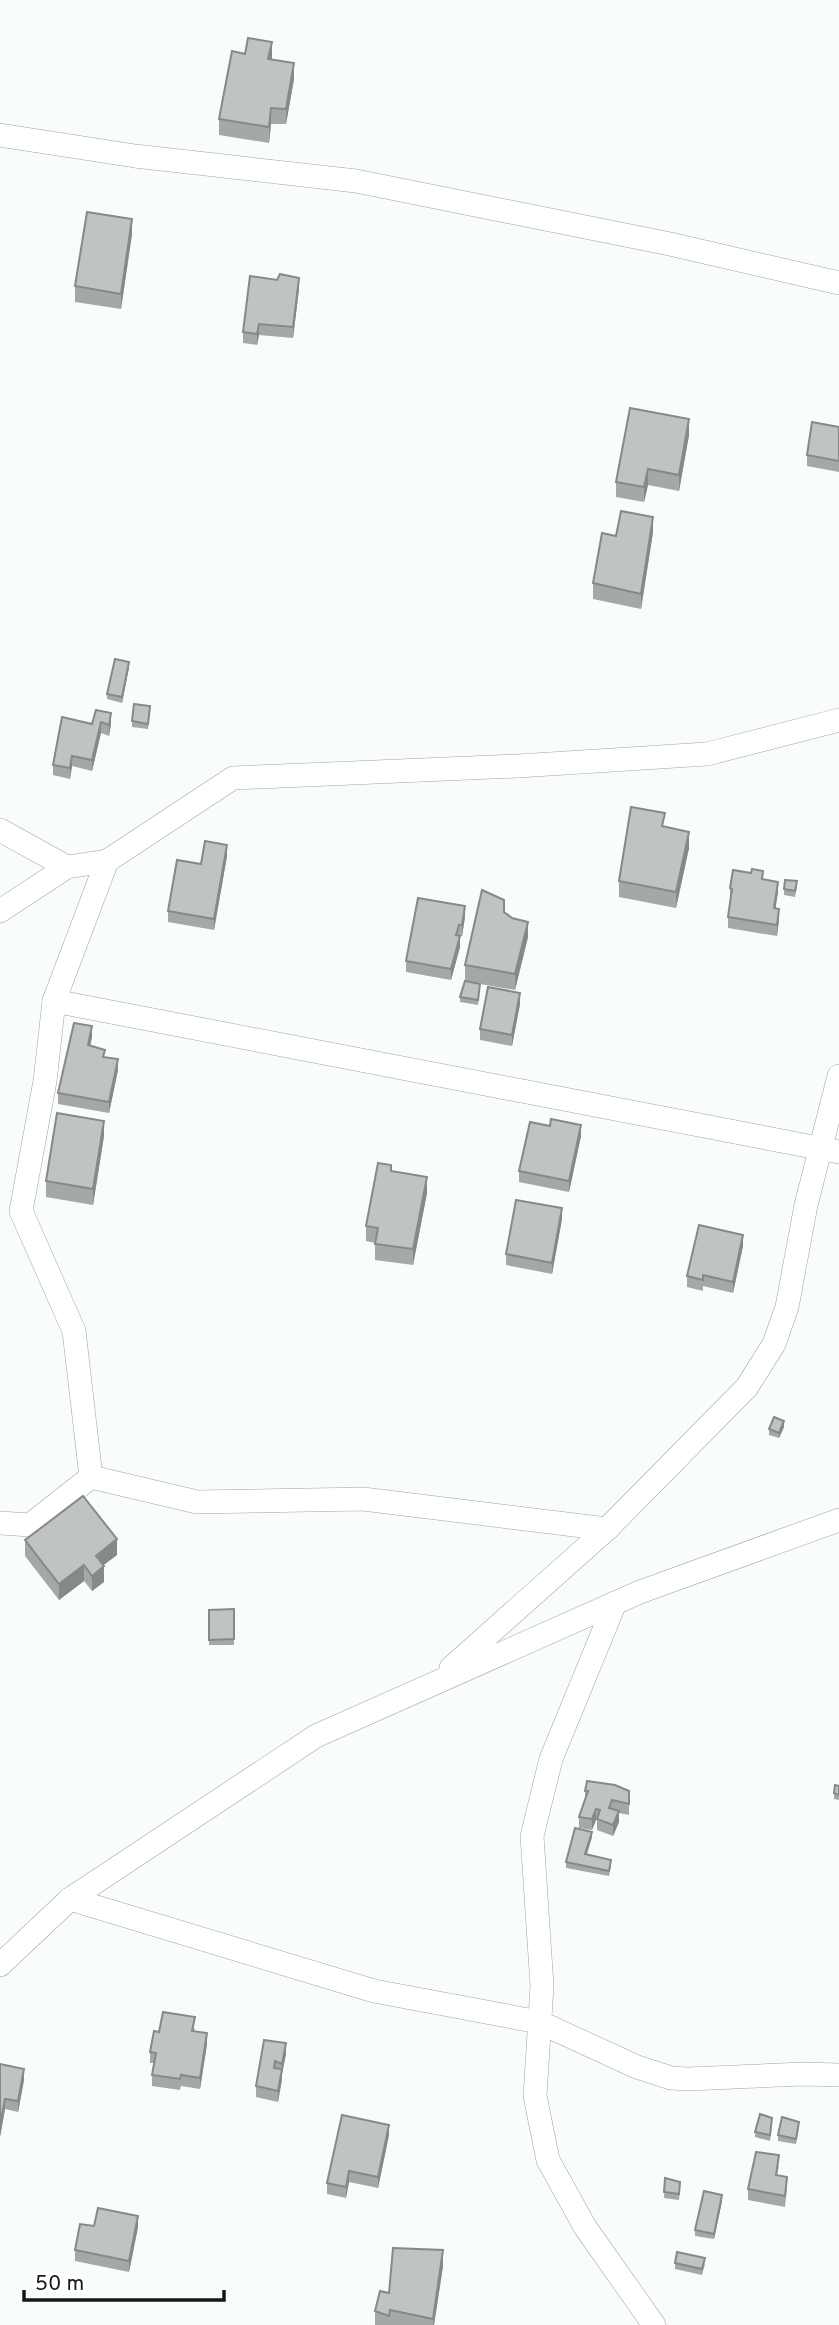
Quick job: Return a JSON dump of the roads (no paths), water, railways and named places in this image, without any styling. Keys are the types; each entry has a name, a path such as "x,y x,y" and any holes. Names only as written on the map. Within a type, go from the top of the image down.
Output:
{"street":[{"path":"0,135 135,156 356,181 670,244 839,283"},
{"path":"0,911 67,867 107,861 233,778 518,766 707,754 839,720"},
{"path":"0,830 67,867"},
{"path":"91,1477 74,1331 21,1211 45,1081 54,1001 107,861"},
{"path":"54,1001 830,1150"},
{"path":"435,1683 607,1530 747,1387 774,1344 793,1284 806,1205 830,1150 839,1076"},
{"path":"0,1523 30,1525 91,1477"},
{"path":"91,1477 197,1502 363,1499 607,1530"},
{"path":"0,1965 70,1899 316,1736 615,1603 839,1520"},
{"path":"615,1603 551,1759 532,1836 542,1986 535,2096 548,2160 585,2227 654,2325"},
{"path":"70,1899 374,1991 539,2022 638,2067 671,2078 839,2075"}]}
